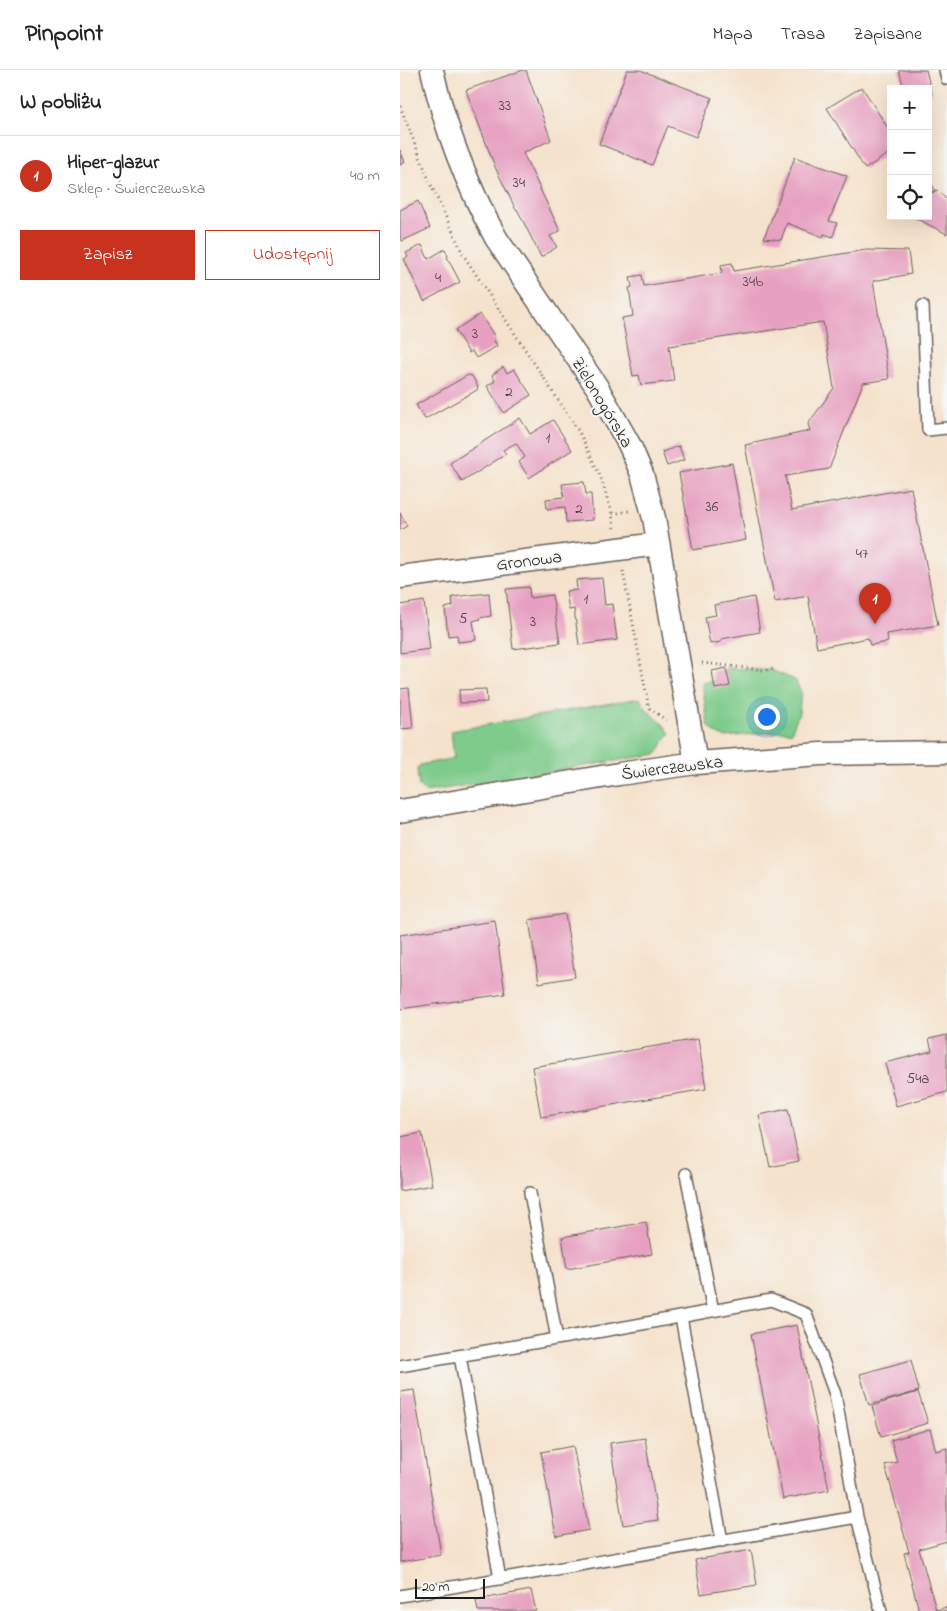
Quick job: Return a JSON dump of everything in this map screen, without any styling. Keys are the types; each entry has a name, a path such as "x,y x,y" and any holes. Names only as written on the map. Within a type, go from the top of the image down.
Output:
{"street":[{"name":"Zielonogórska","path":"432,70 448,131 484,216 496,238 596,387 630,446 648,493 696,763"},
{"name":"Gronowa","path":"400,576 658,544"},
{"name":"Świerczewska","path":"400,811 696,763 814,754 947,752"}],"lane":[{"path":"945,70 947,79"},
{"path":"922,306 928,430 947,428"},
{"path":"686,1174 713,1311"},
{"path":"530,1193 557,1339"},
{"path":"400,1366 771,1300 806,1314 835,1394 857,1518 881,1611"},
{"path":"681,1317 722,1541"},
{"path":"460,1356 500,1579"},
{"path":"400,1596 857,1518"}],"path":[{"path":"400,106 431,185 464,256 579,432 600,478 612,514"}],"green space":[{"path":"726,668 771,670 795,680 801,692 799,713 791,733 785,731 725,737 712,730 708,725 702,683 714,681 729,686"},
{"path":"640,698 647,709 663,724 670,734 657,754 425,792 419,787 417,769 420,765 454,758 451,731"}],"building":[{"path":"526,70 551,140 523,153 560,231 550,236 557,247 541,257 495,167 466,90"},
{"path":"627,70 640,70 712,98 696,137 668,126 652,165 599,144"},
{"path":"899,70 926,70 930,85 903,85"},
{"path":"862,87 887,127 887,155 865,169 827,108"},
{"path":"400,150 405,162 400,165"},
{"path":"795,157 847,176 829,221 837,223 833,237 824,234 823,237 787,223 781,240 764,238"},
{"path":"937,190 947,200 947,234 919,220 932,220 932,193"},
{"path":"418,201 430,228 402,241 400,236 400,210"},
{"path":"422,245 428,259 445,249 460,282 424,301 404,259 408,257 406,253"},
{"path":"866,250 908,251 911,274 873,281 889,379 863,383 829,469 785,476 792,510 911,488 938,625 887,634 888,642 870,645 868,638 817,648 808,596 775,602 745,445 810,431 808,424 834,388 823,322 669,346 674,381 641,385 639,375 633,376 622,318 633,316 629,288 632,287 630,277 642,275 644,286 722,273 721,265 732,263 734,271"},
{"path":"480,314 495,337 493,338 497,346 476,358 472,351 469,353 455,330"},
{"path":"503,367 507,373 514,369 531,395 504,413 487,386 495,381 492,375"},
{"path":"468,375 472,376 478,387 477,390 425,419 416,405"},
{"path":"520,418 530,434 553,420 572,450 529,478 519,462 525,457 516,443 503,450 506,454 462,482 450,463"},
{"path":"679,446 684,460 667,466 662,452"},
{"path":"732,463 746,540 693,550 679,473"},
{"path":"584,482 586,494 591,494 593,520 566,522 565,507 547,509 546,499 564,497 562,484"},
{"path":"400,513 407,526 400,530"},
{"path":"602,578 605,605 612,604 617,640 579,645 574,609 569,610 566,591 577,590 576,580"},
{"path":"529,587 530,598 552,595 560,643 513,649 506,589"},
{"path":"489,593 491,616 473,621 476,640 458,642 457,635 448,636 445,608 453,606 452,597"},
{"path":"754,597 760,632 721,639 721,642 710,644 705,617 716,615 714,605"},
{"path":"424,601 430,649 400,653 400,605"},
{"path":"726,668 730,686 715,689 712,671"},
{"path":"409,688 413,728 400,729 400,689"},
{"path":"486,689 487,702 460,703 459,690"},
{"path":"565,914 575,977 539,983 529,920"},
{"path":"495,921 505,994 400,1009 400,935"},
{"path":"947,1035 947,1092 896,1106 885,1063 932,1051 929,1039"},
{"path":"698,1039 706,1089 541,1117 532,1067"},
{"path":"788,1109 799,1161 770,1167 759,1115"},
{"path":"422,1133 432,1185 400,1191 400,1137"},
{"path":"646,1222 652,1254 567,1269 562,1237"},
{"path":"797,1325 829,1490 783,1499 751,1334"},
{"path":"911,1360 919,1391 869,1405 860,1374"},
{"path":"414,1390 441,1555 400,1562 400,1392"},
{"path":"918,1392 928,1423 881,1437 872,1406"},
{"path":"930,1429 936,1451 947,1448 947,1541 919,1549 936,1610 947,1607 947,1611 919,1611 904,1553 909,1552 885,1465 897,1462 891,1440"},
{"path":"645,1438 658,1520 623,1525 610,1443"},
{"path":"573,1446 589,1530 556,1536 541,1452"},
{"path":"751,1550 757,1585 701,1594 695,1560"},
{"path":"531,1590 536,1611 478,1611 476,1600"}],"place":[{"name":"Hiper-glazur","path":"875,624"}]}
